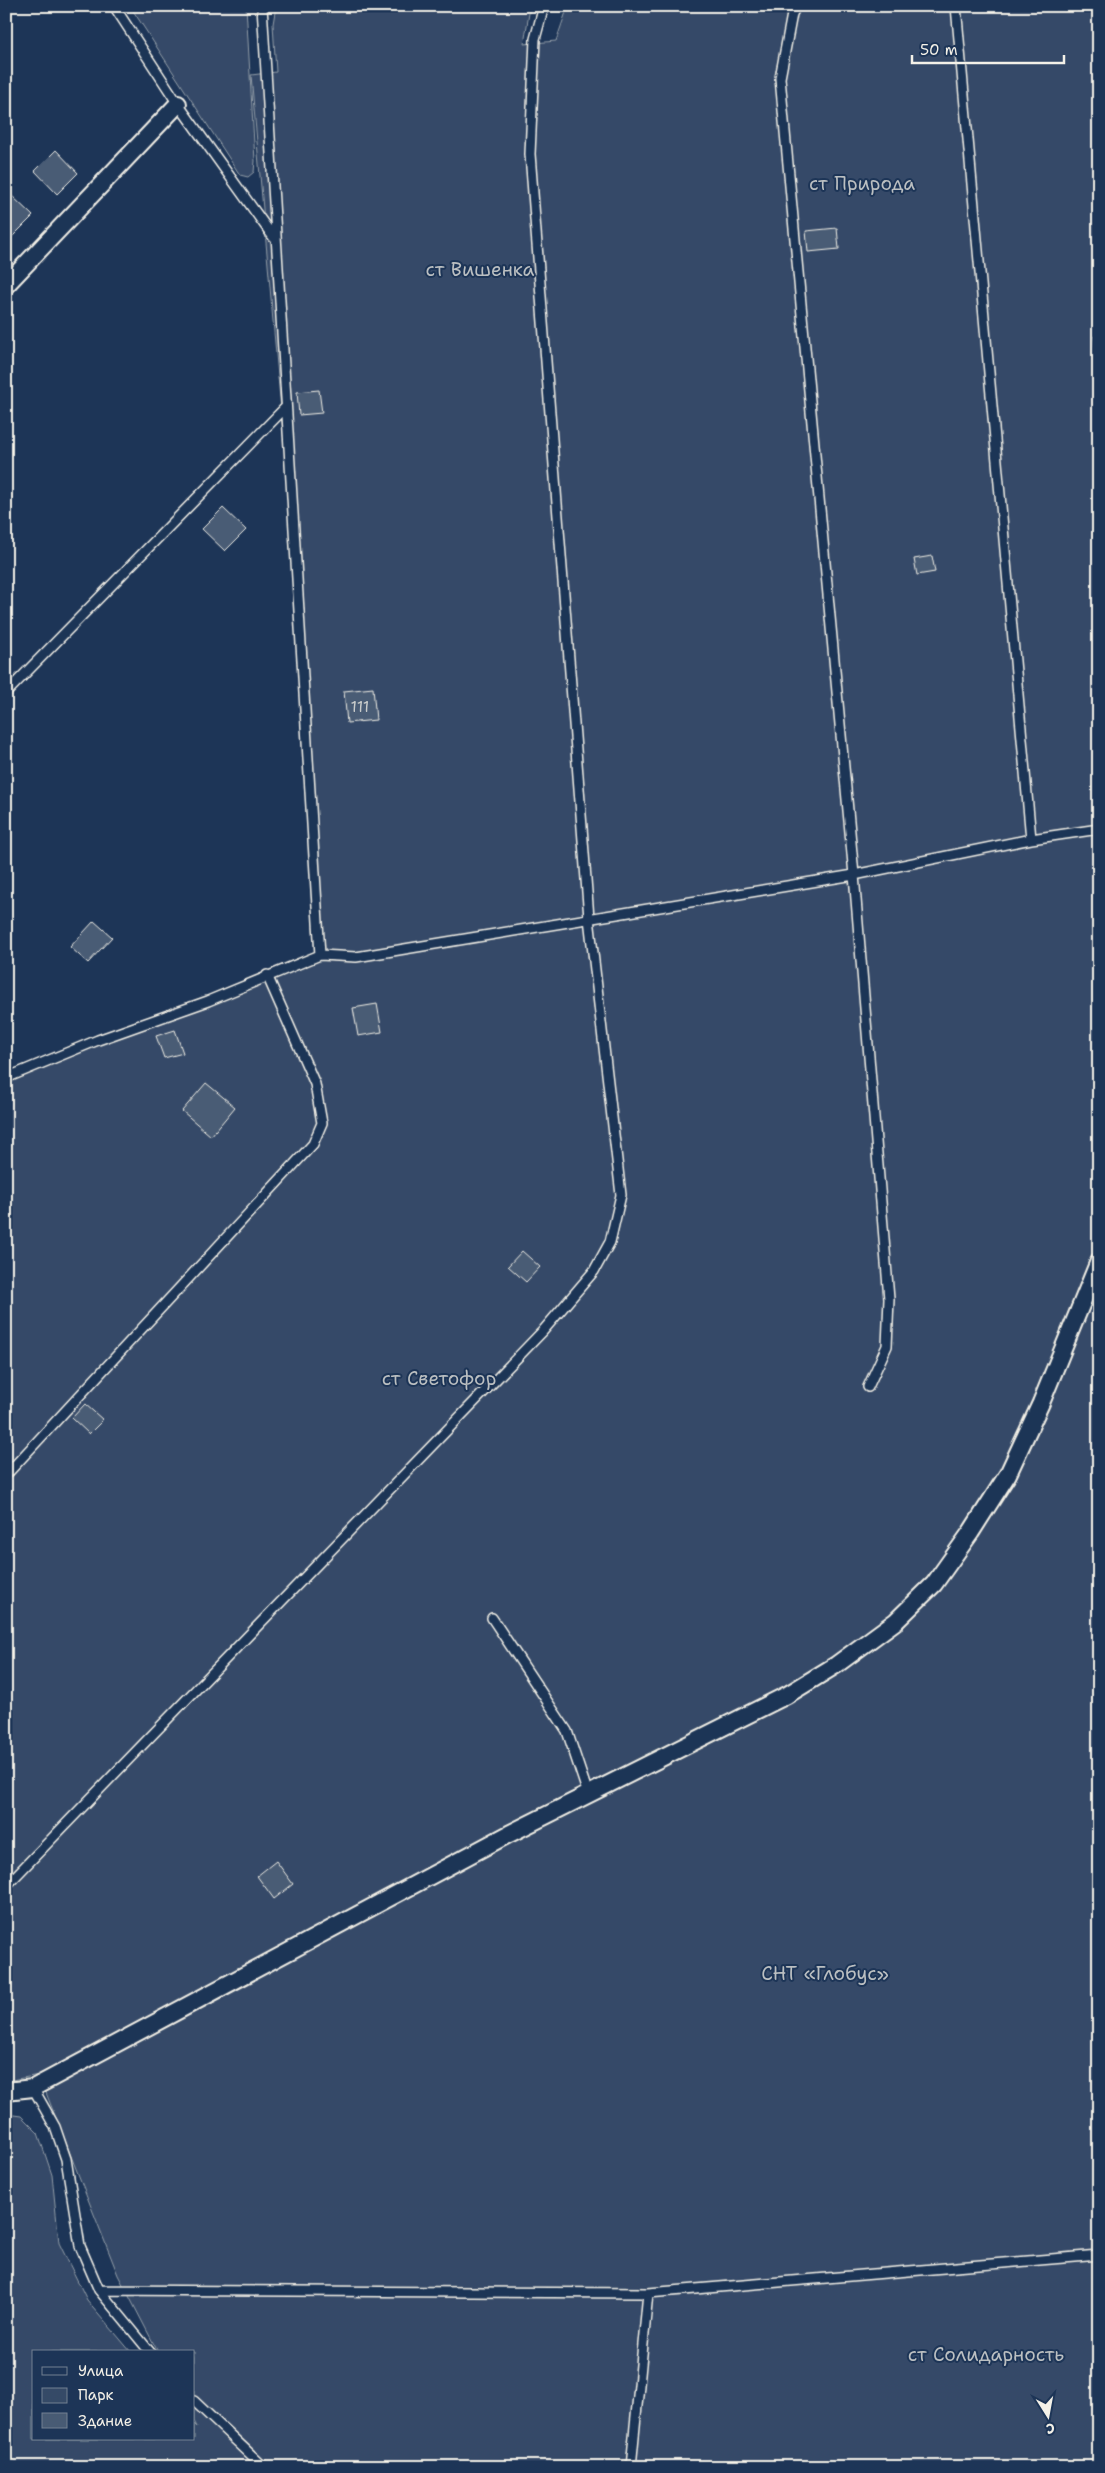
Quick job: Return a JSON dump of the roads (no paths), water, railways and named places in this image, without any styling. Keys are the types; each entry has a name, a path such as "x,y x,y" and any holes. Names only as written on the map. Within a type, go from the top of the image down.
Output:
{"street":[{"path":"6,284 178,104"},
{"path":"6,2091 33,2088 509,1834 787,1695 836,1666 896,1622 934,1584 971,1532 1008,1474 1041,1403 1099,1260"}],"lane":[{"path":"114,6 178,104 274,238"},
{"path":"262,6 274,238 320,955"},
{"path":"6,1886 542,1332 594,1271 610,1242 621,1195 589,918 530,154 535,39 544,6"},
{"path":"796,6 792,14 780,78 854,875 889,1299 887,1346 868,1387"},
{"path":"956,6 1031,839"},
{"path":"6,693 285,408"},
{"path":"6,1078 98,1040 208,1001 267,975 320,955 356,956 854,875 1031,839 1099,829"},
{"path":"6,1475 313,1144 322,1122 315,1084 267,975"},
{"path":"492,1618 567,1731 588,1794"},
{"path":"33,2088 55,2127 66,2159 80,2246 99,2290 148,2350"},
{"path":"99,2290 648,2293 1099,2254"},
{"path":"632,2467 648,2293"},
{"path":"195,2402 264,2467"}],"park label":[{"name":"ст Природа","path":"862,183"},
{"name":"ст Вишенка","path":"480,269"},
{"name":"ст Светофор","path":"439,1378"},
{"name":"СНТ «Глобус»","path":"825,1973"},
{"name":"ст Солидарность","path":"986,2354"}]}
